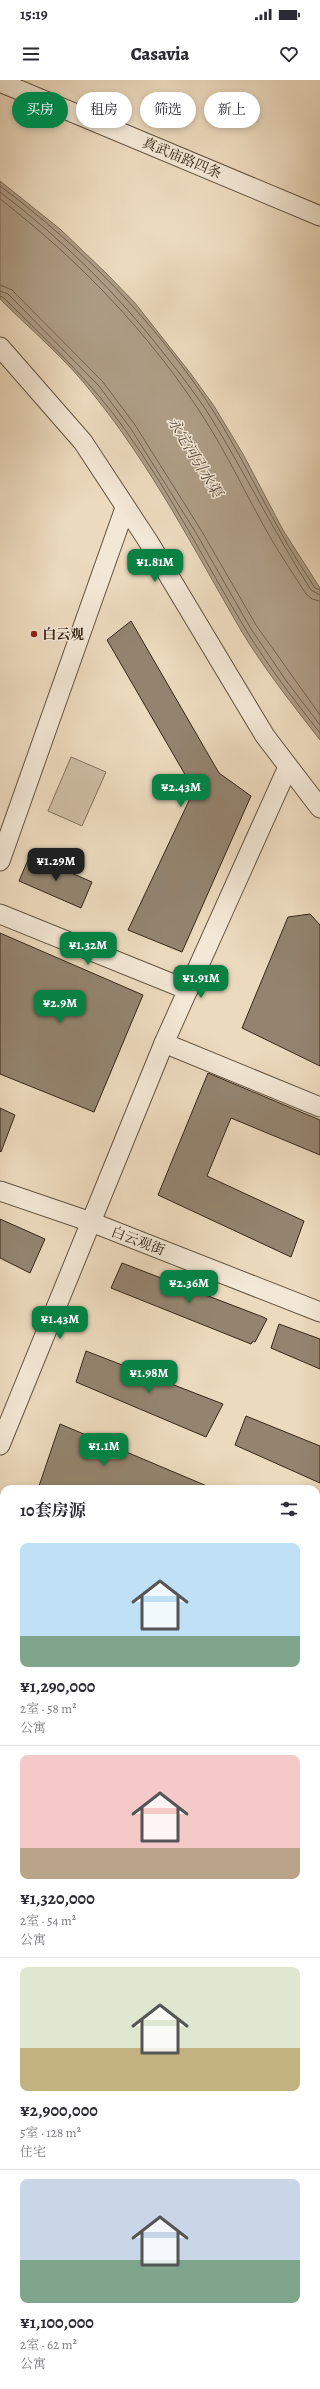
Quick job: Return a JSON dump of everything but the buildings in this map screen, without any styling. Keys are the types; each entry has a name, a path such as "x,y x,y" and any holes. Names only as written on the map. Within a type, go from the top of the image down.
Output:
{"street":[{"name":"真武庙路四条","path":"0,82 320,216"},
{"path":"0,347 83,442 148,541 265,736 320,808"},
{"path":"0,861 125,508"},
{"path":"0,1446 164,1043 288,767"},
{"path":"0,914 188,990"},
{"path":"164,1043 320,1106"},
{"name":"白云观街","path":"0,1191 91,1222 320,1312"}],"shaded area":[{"path":"71,757 106,772 82,826 48,811"}],"water":[{"name":"永定河引水渠","path":"0,181 60,229 107,274 135,303 191,374 214,406 243,454 283,530 320,588 320,740 260,660 242,632 154,480 114,422 83,381 0,299"}],"place":[{"name":"白云观","path":"34,634"}]}
